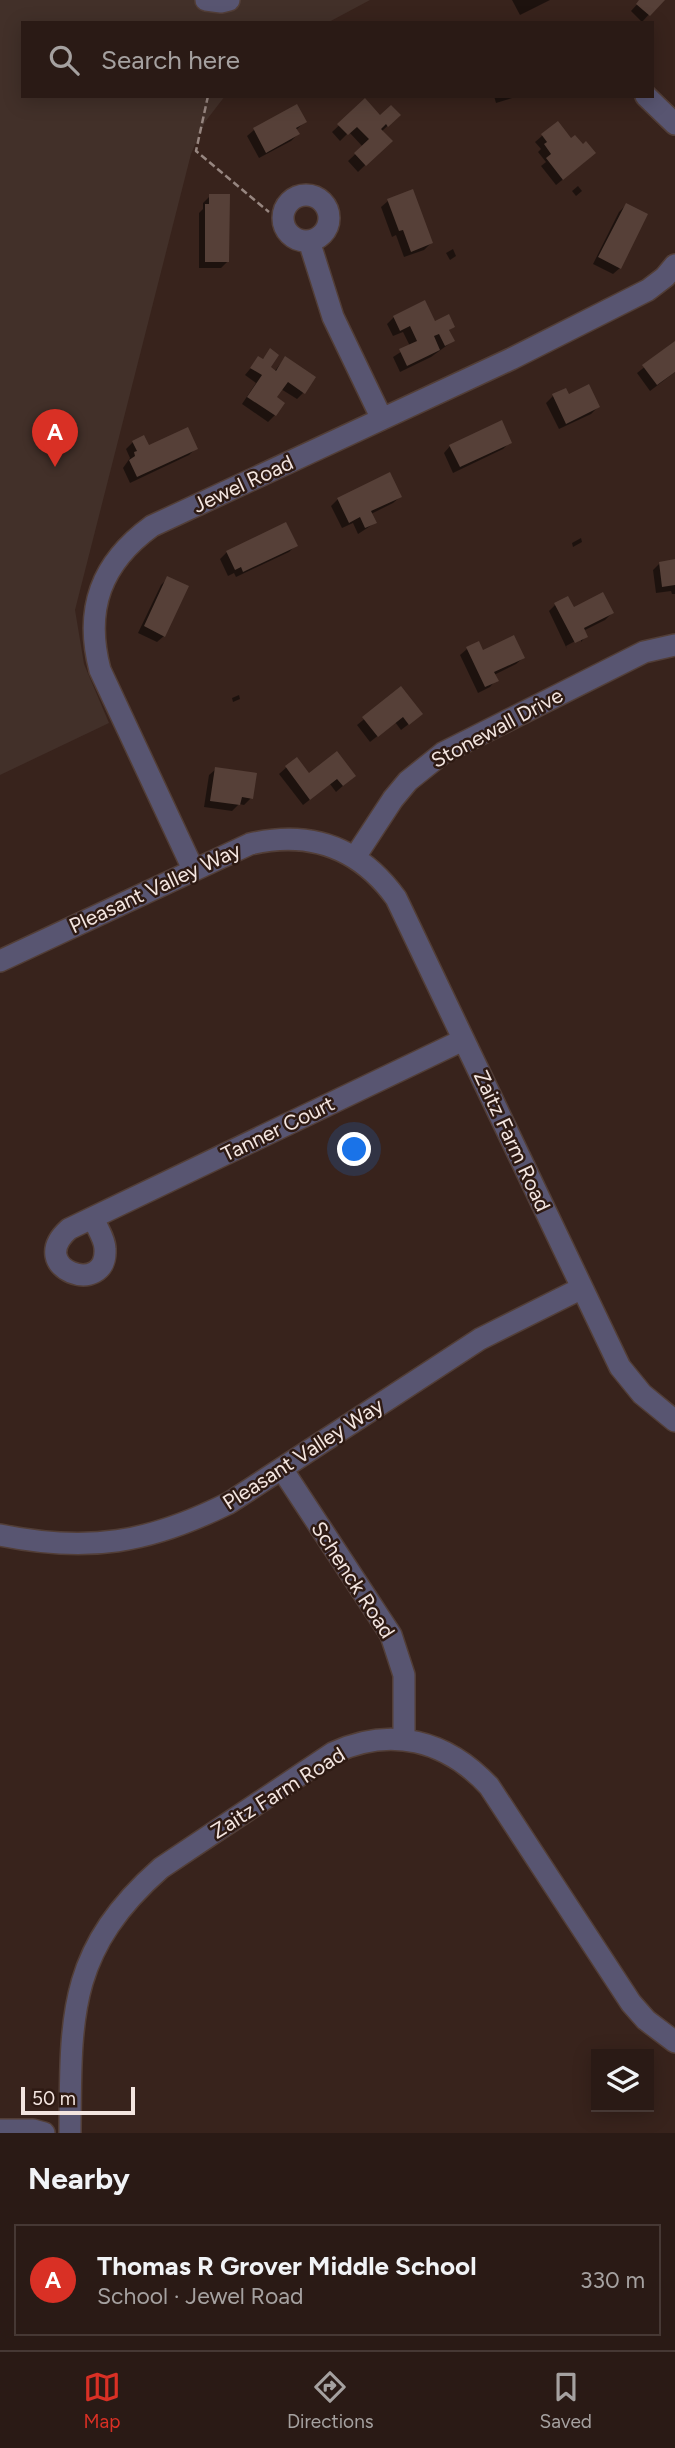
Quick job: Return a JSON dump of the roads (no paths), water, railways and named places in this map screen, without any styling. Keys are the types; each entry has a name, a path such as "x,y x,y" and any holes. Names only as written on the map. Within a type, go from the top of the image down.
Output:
{"street":[{"path":"206,0 229,0"},
{"path":"648,98 675,124"},
{"path":"309,241 333,317 382,419"},
{"name":"Jewel Road","path":"193,869 100,670 95,650 93,627 96,606 102,586 122,552 152,526 511,359 648,290 675,265"},
{"name":"Stonewall Drive","path":"355,857 408,781 443,753 644,652 675,645"},
{"name":"Pleasant Valley Way","path":"0,961 250,844 269,839 291,838 335,847 355,857"},
{"name":"Zaitz Farm Road","path":"355,857 372,870 396,898 620,1367 642,1394 675,1421"},
{"name":"Tanner Court","path":"93,1218 463,1040"},
{"name":"Pleasant Valley Way","path":"0,1535 63,1545 128,1540 164,1532 195,1520 229,1503 480,1339 582,1288"},
{"name":"Schenck Road","path":"282,1469 391,1636 404,1675 404,1740"},
{"name":"Zaitz Farm Road","path":"70,2133 70,2044 76,1999 100,1938 118,1911 136,1889 161,1868 333,1754 363,1742 404,1740 441,1749 458,1759 489,1786 631,2003 646,2020 675,2042"},
{"path":"0,2130 33,2130 44,2133"}],"place":[{"name":"Thomas R Grover Middle School","path":"55,467"}]}
